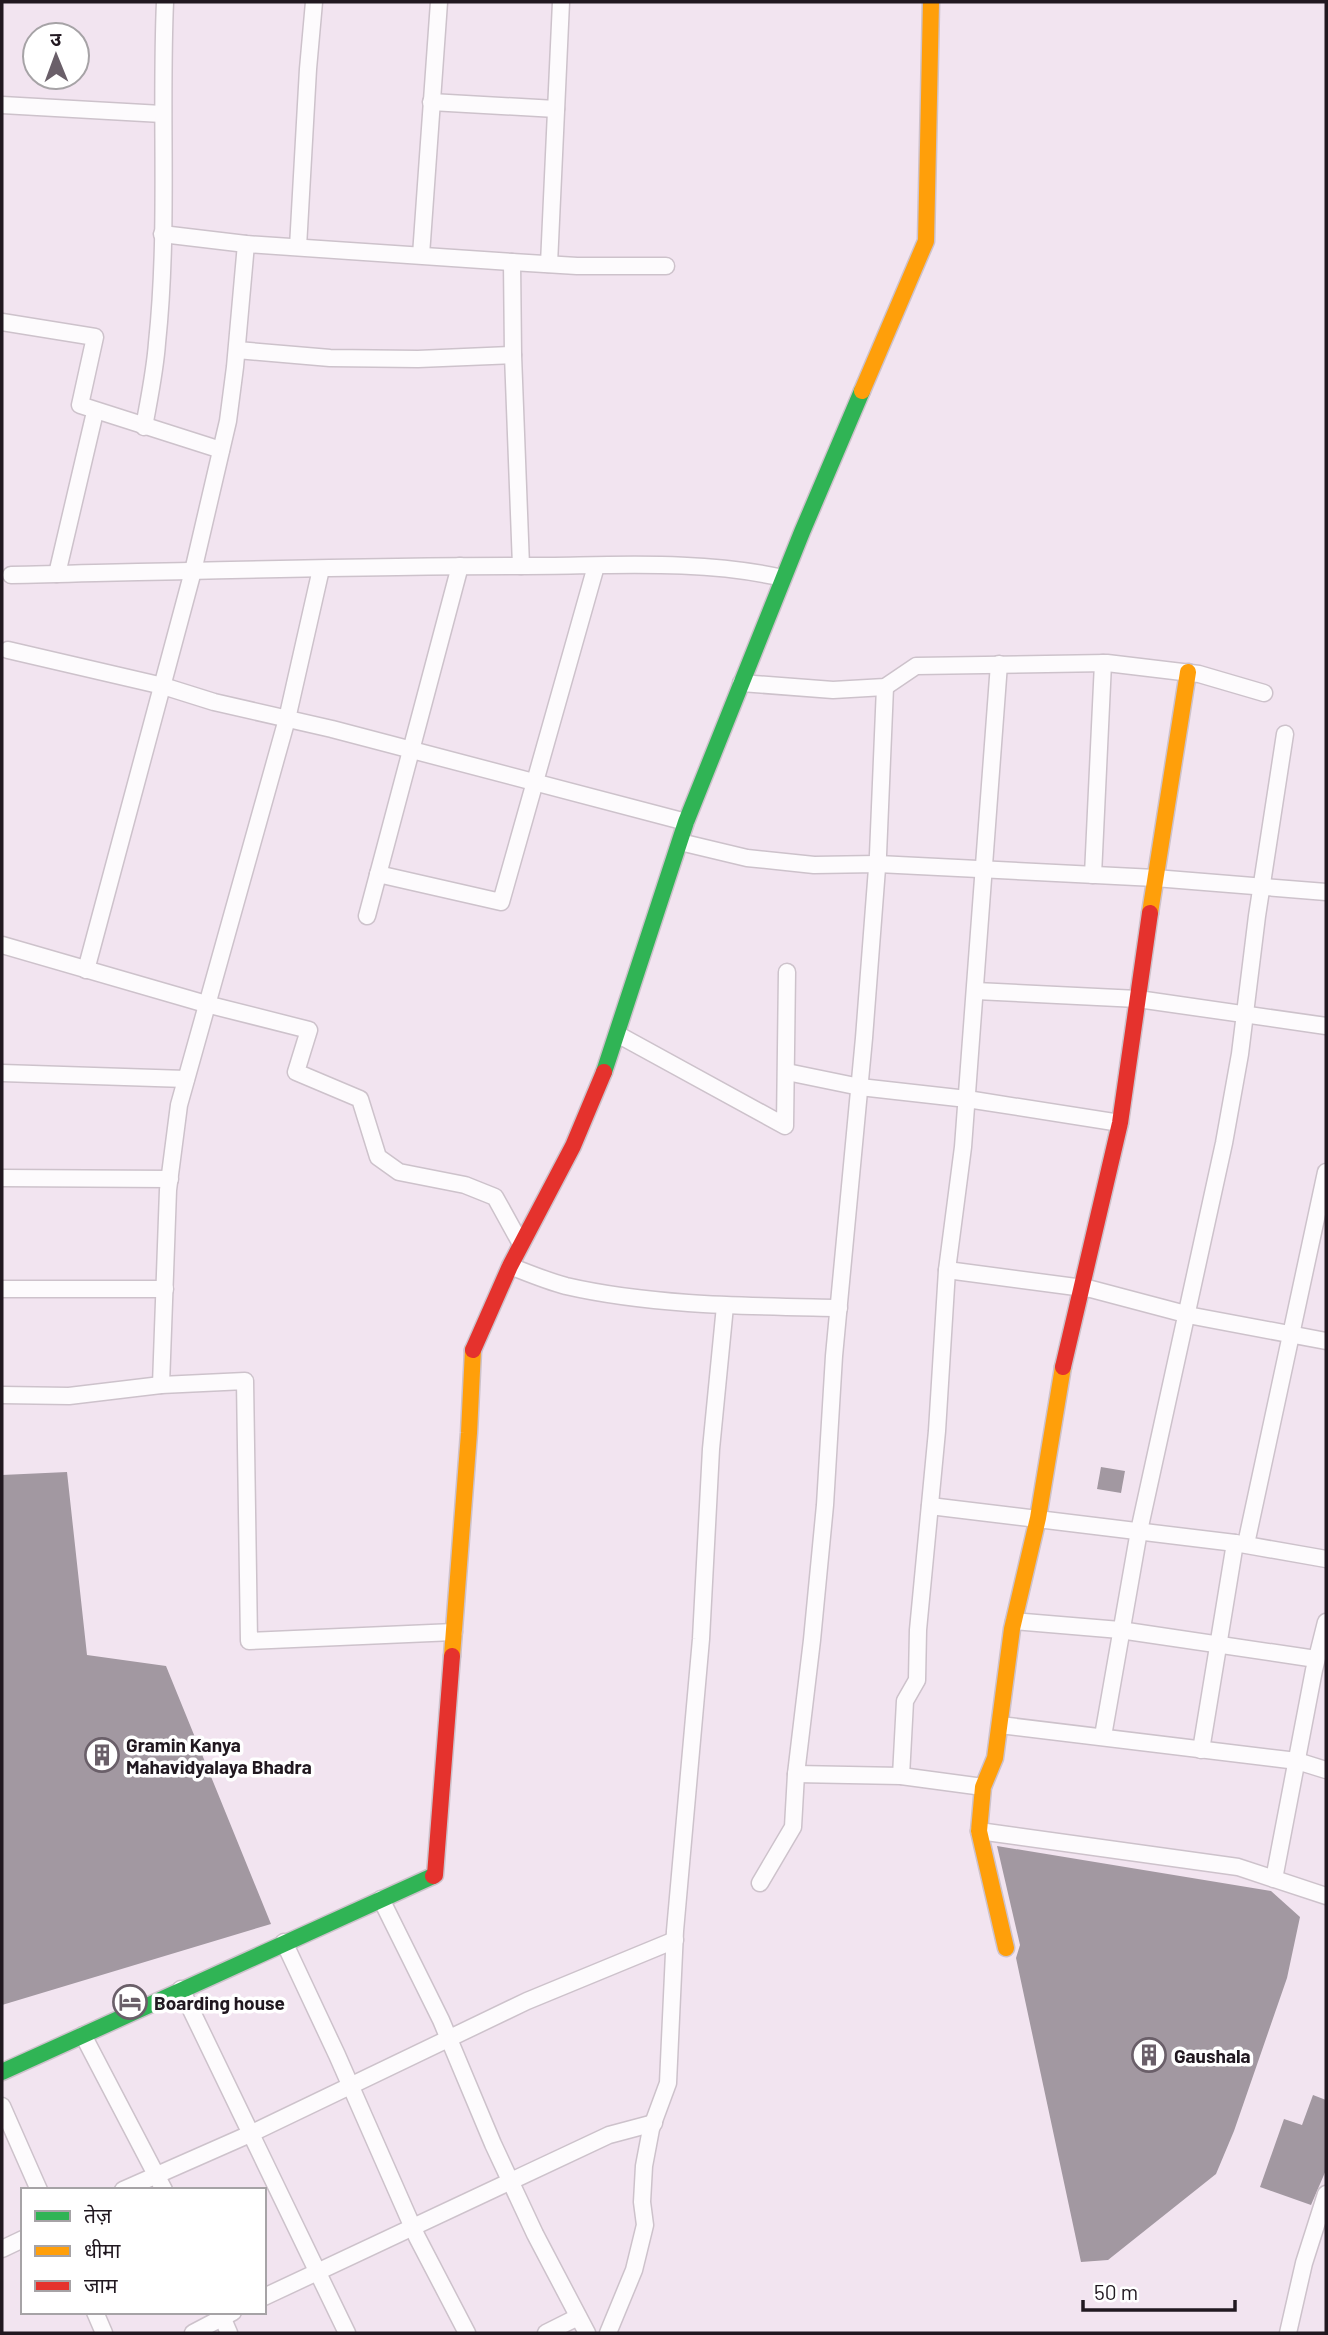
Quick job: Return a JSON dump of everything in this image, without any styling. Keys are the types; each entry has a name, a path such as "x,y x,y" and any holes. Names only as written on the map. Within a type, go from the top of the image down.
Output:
{"street":[{"path":"145,427 158,343 165,2"},
{"path":"298,247 314,2"},
{"path":"421,255 439,2"},
{"path":"549,264 561,2"},
{"path":"2,2072 435,1875 470,1433 473,1346 521,1244 573,1146 608,1063 686,821 783,578 926,241 931,2"},
{"path":"432,102 556,109"},
{"path":"2,105 162,114"},
{"path":"162,234 246,244 512,262 666,266"},
{"path":"86,970 193,571 228,421 246,244"},
{"path":"512,262 521,566"},
{"path":"2,322 95,337 80,405 95,412 221,450"},
{"path":"237,350 330,358 418,359 513,355"},
{"path":"57,574 95,412"},
{"path":"367,916 460,566"},
{"path":"11,575 596,566 744,569 783,578"},
{"path":"378,874 501,902 596,566"},
{"path":"162,1385 170,1179 179,1105 287,719 321,569"},
{"path":"8,650 163,686 215,702 686,821"},
{"path":"741,683 833,690 885,687 916,666 1103,663 1199,674 1264,693"},
{"path":"1093,875 1103,663"},
{"path":"901,1776 905,1701 917,1680 918,1630 937,1431 947,1270 967,1099 976,991 999,664"},
{"path":"1006,1948 979,1831 983,1787 995,1758 1014,1621 1038,1518 1062,1371 1121,1123 1155,878 1188,672"},
{"path":"760,1883 793,1827 796,1774 821,1545 878,864 885,687"},
{"path":"1103,1737 1139,1531 1224,1143 1285,734"},
{"path":"680,842 747,858 814,865 878,864 1155,878 1326,892"},
{"path":"2,944 206,1004 309,1030 296,1072 360,1099 378,1157 399,1172 466,1185 495,1197 521,1244"},
{"path":"617,1034 785,1126 788,972"},
{"path":"976,991 1138,999 1326,1026"},
{"path":"787,1072 860,1087 967,1099 1121,1123"},
{"path":"2,1073 186,1079"},
{"path":"1201,1749 1240,1543 1291,1334 1326,1172"},
{"path":"2,1178 170,1179"},
{"path":"510,1266 565,1286 649,1298 725,1306 839,1308"},
{"path":"947,1270 1082,1288 1187,1315 1326,1341"},
{"path":"2,1289 165,1289"},
{"path":"608,2333 634,2270 645,2225 642,2202 644,2166 654,2123 668,2083 674,1940 700,1653 711,1449 725,1306"},
{"path":"2,1395 69,1396 162,1385 245,1381 249,1641 454,1632"},
{"path":"930,1506 1240,1543 1326,1559"},
{"path":"1014,1621 1121,1630 1316,1660"},
{"path":"1274,1879 1316,1660 1326,1622"},
{"path":"1000,1725 1297,1761 1326,1770"},
{"path":"796,1774 901,1776 983,1787"},
{"path":"979,1831 1238,1867 1326,1896"},
{"path":"381,1899 449,2039 510,2182 587,2333"},
{"path":"127,2188 250,2134 527,2001 674,1940"},
{"path":"284,1942 412,2227 467,2333"},
{"path":"181,1989 347,2333"},
{"path":"83,2035 163,2188"},
{"path":"2,2106 38,2188"},
{"path":"266,2296 609,2135 654,2123"},
{"path":"1287,2333 1304,2263 1326,2194"},
{"path":"2,2249 21,2240"},
{"path":"96,2314 104,2333"},
{"path":"193,2333 225,2314 229,2333"},
{"path":"546,2333 578,2317"}],"building":[{"path":"1101,1467 1125,1471 1121,1493 1097,1489"},
{"name":"Gramin Kanya Mahavidyalaya Bhadra","path":"67,1472 87,1655 166,1666 271,1924 2,2005 2,1475"},
{"name":"Gaushala","path":"997,1846 1271,1891 1300,1917 1287,1978 1234,2131 1216,2174 1108,2260 1081,2262 1016,1958 1020,1945"},
{"path":"1313,2095 1326,2100 1326,2170 1311,2205 1260,2187 1284,2119 1302,2125"}],"traffic: fast":[{"path":"604,1072 686,822 802,532 862,391"},
{"path":"2,2072 433,1876"}],"traffic: slow":[{"path":"862,391 926,241 931,2"},
{"path":"1150,913 1188,672"},
{"path":"452,1656 473,1350"},
{"path":"1006,1948 979,1831 983,1787 995,1758 1012,1629 1038,1518 1063,1367"}],"traffic: jam":[{"path":"1063,1367 1120,1123 1150,913"},
{"path":"473,1350 510,1266 573,1146 604,1072"},
{"path":"433,1876 452,1656"}],"place":[{"name":"Gramin Kanya Mahavidyalaya Bhadra","path":"102,1755"},
{"name":"Boarding house","path":"130,2002"},
{"name":"Gaushala","path":"1149,2055"}]}
